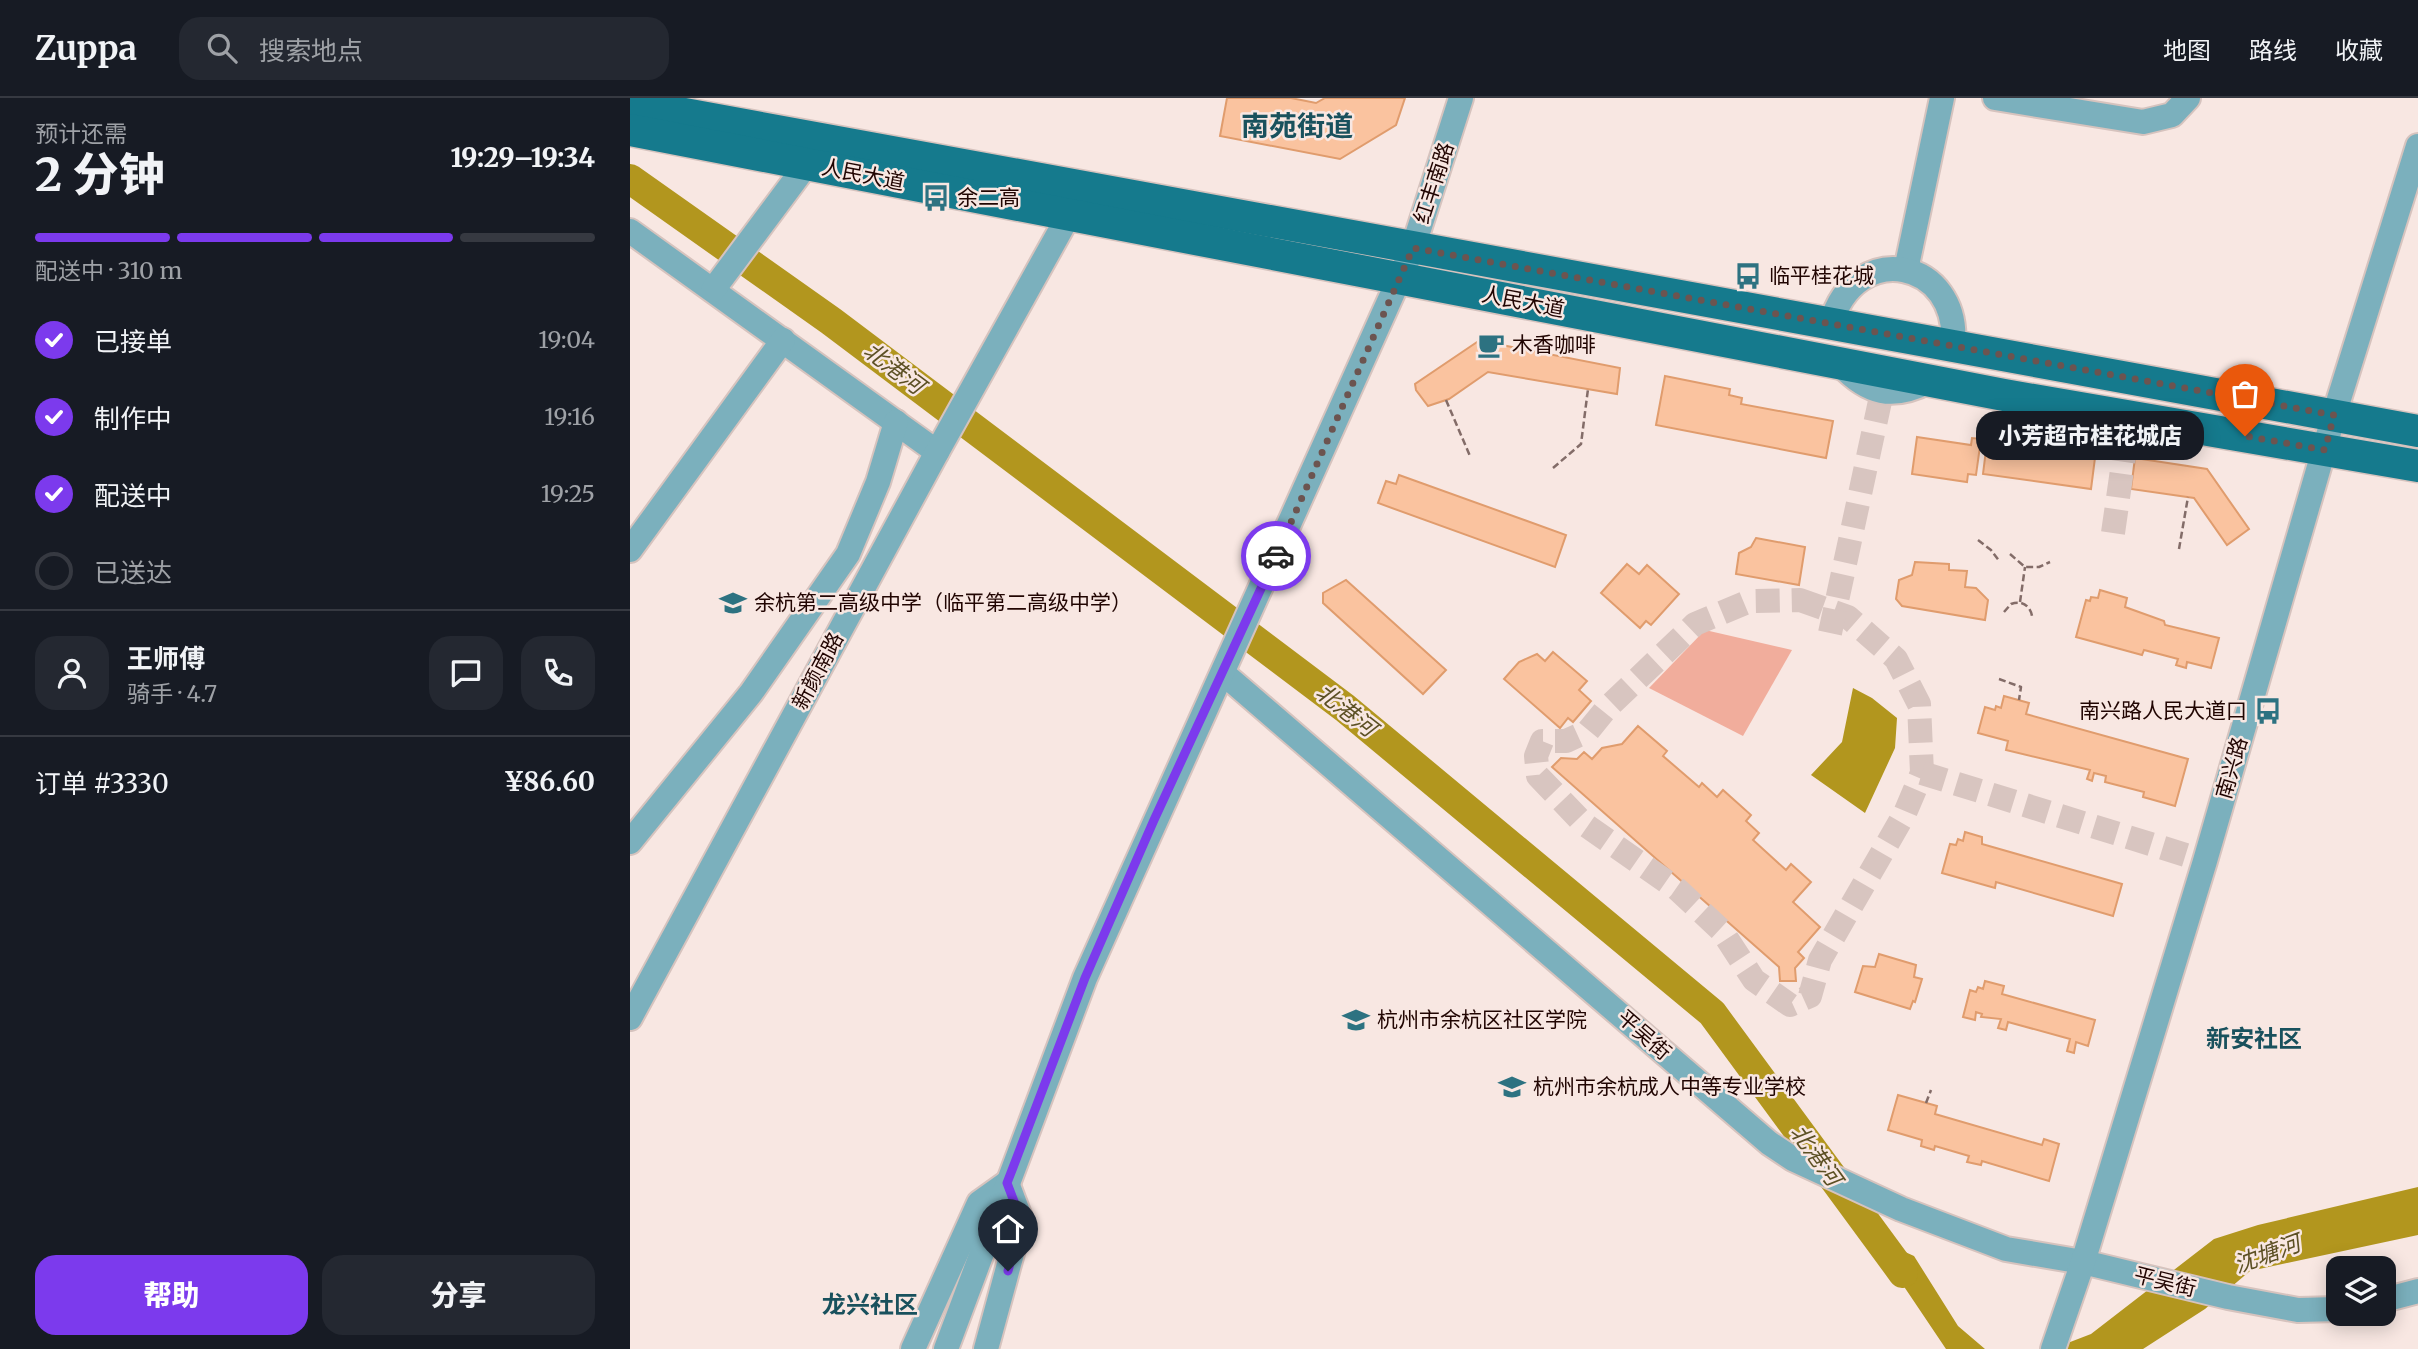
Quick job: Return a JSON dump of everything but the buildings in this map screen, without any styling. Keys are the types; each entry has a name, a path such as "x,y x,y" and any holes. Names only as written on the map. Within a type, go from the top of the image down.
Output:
{"main road":[{"name":"人民大道","path":"630,104 2418,430"},
{"name":"人民大道","path":"630,130 1929,381 2418,466"}],"street":[{"name":"红丰南路","path":"946,1349 1085,978 1154,820 1224,674 1413,248 1461,98"},
{"path":"1906,270 1942,98"},
{"path":"1995,98 2143,122 2172,115 2188,98"},
{"name":"南兴路","path":"2055,1345 2083,1262 2205,861 2334,415 2418,146"},
{"path":"720,282 807,164"},
{"name":"新颜南路","path":"630,1018 937,451 1069,215"},
{"path":"630,231 720,282 783,340 937,451"},
{"path":"1831,324 1837,304 1848,288 1865,275 1885,270 1906,270 1932,284 1950,307 1954,327 1953,346"},
{"path":"630,550 783,340"},
{"path":"1840,364 1854,379 1882,391 1913,390 1929,381"},
{"path":"630,842 751,693 848,555 878,482 896,422"},
{"name":"平吴街","path":"1224,674 1769,1143 1793,1159 1889,1204 2006,1249 2083,1262 2228,1297 2298,1310 2326,1309"},
{"path":"913,1349 979,1203 1007,1183 1021,1220 986,1349"},
{"path":"2396,1297 2418,1291"}],"path":[{"path":"1553,468 1581,443 1588,389"},
{"path":"1446,400 1470,456"},
{"path":"2179,549 2188,497"},
{"path":"1978,540 1991,550 2000,562"},
{"path":"2010,554 2025,567 2050,562"},
{"path":"2020,602 2025,567"},
{"path":"2004,612 2011,604 2020,602 2028,607 2032,616"},
{"path":"1999,679 2021,687 2019,700"},
{"path":"1926,1103 1931,1090"}],"shaded area":[{"path":"1705,630 1792,650 1743,736 1649,688"}],"water":[{"path":"1853,688 1872,698 1897,718 1895,748 1865,813 1811,775 1842,742"},
{"name":"沈塘河","path":"2418,1187 2418,1235 2250,1271 2205,1309 2143,1349 2052,1349 2091,1334 2214,1239 2258,1225"},
{"path":"1870,1236 1914,1256 1958,1326 1985,1349 1946,1349"}],"waterway":[{"name":"北港河","path":"630,179 831,321 1345,708 1712,1013 1903,1273"}],"tunnel":[{"path":"1830,633 1882,392"},
{"path":"2113,533 2124,456"},
{"path":"1800,600 1848,617 1896,659 1919,704 1922,773 1905,813 1820,960 1810,996 1790,1005 1754,980 1722,931 1677,889 1584,824 1538,776 1536,756 1542,741 1566,741 1588,731 1606,709 1695,624 1750,601 1800,600"},
{"path":"1922,773 2205,861"}],"way so far":[{"path":"1276,556 1413,248 2334,415 2325,450 2245,436"}],"place":[{"name":"余二高","path":"936,198"},
{"name":"临平桂花城","path":"1748,276"},
{"name":"木香咖啡","path":"1491,345"},
{"name":"小芳超市桂花城店","path":"2245,436"},
{"name":"余杭第二高级中学（临平第二高级中学）","path":"733,603"},
{"name":"南兴路人民大道口","path":"2268,711"},
{"name":"杭州市余杭区社区学院","path":"1356,1020"},
{"name":"杭州市余杭成人中等专业学校","path":"1512,1087"}],"district":[{"name":"南苑街道","path":"1297,126"},
{"name":"新安社区","path":"2254,1039"},
{"name":"龙兴社区","path":"870,1305"}],"route":[{"path":"1008,1271 1021,1220 1007,1183 1085,978 1154,820 1224,674 1276,556"}]}
